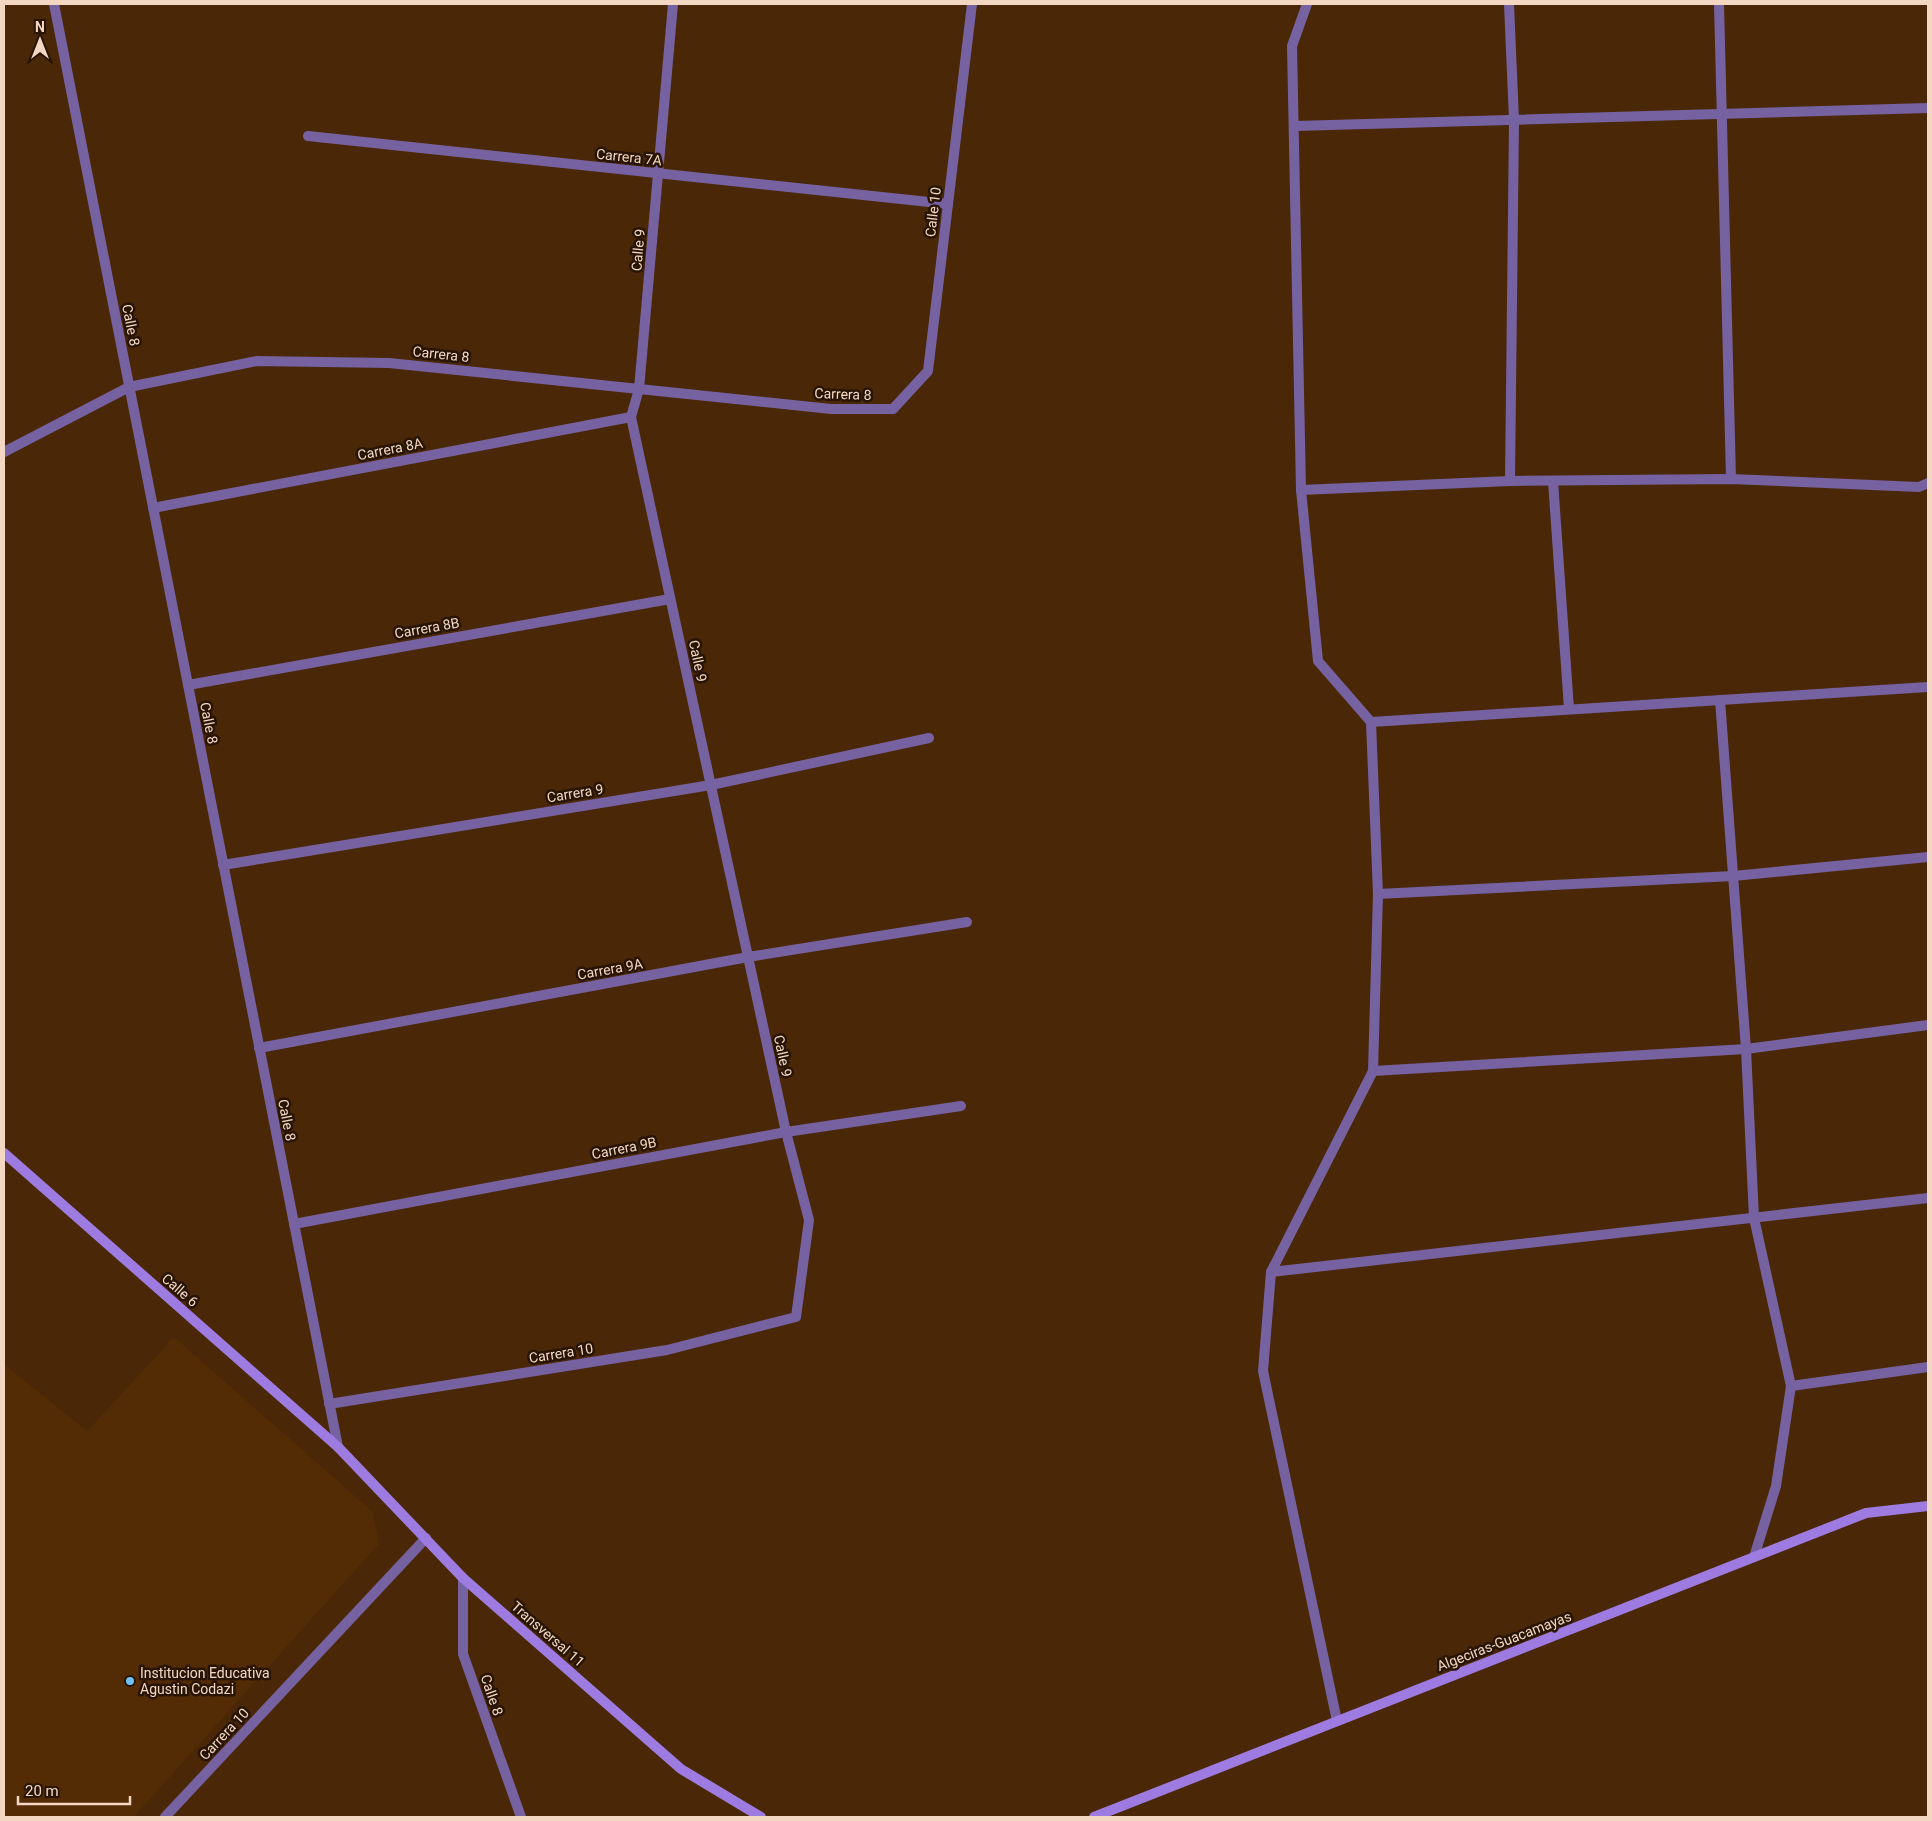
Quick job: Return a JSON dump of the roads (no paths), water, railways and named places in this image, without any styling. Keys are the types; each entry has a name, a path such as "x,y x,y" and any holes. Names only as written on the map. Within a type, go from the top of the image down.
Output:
{"street":[{"name":"Calle 8","path":"54,4 338,1447"},
{"name":"Calle 9","path":"673,4 639,389 631,417 786,1132 809,1220 796,1317"},
{"name":"Calle 10","path":"893,409 928,371 972,4"},
{"path":"1307,4 1292,46 1301,490 1318,661 1371,722 1378,894 1373,1070 1271,1272 1263,1371 1336,1721"},
{"path":"1509,4 1514,120 1510,481"},
{"path":"1719,4 1731,479"},
{"path":"1295,126 1928,108"},
{"name":"Carrera 7A","path":"308,136 948,204"},
{"name":"Carrera 8","path":"4,452 129,387 257,361 389,363 831,409 893,409"},
{"name":"Carrera 8A","path":"154,508 631,417"},
{"path":"1301,490 1510,481 1731,479 1919,487 1928,482"},
{"path":"1553,481 1569,709"},
{"name":"Carrera 8B","path":"188,685 670,599"},
{"path":"1371,722 1928,687"},
{"path":"1720,700 1746,1049 1754,1218 1791,1386 1776,1486 1754,1557"},
{"name":"Carrera 9","path":"223,864 711,784 929,738"},
{"path":"1378,894 1733,876 1928,857"},
{"name":"Carrera 9A","path":"259,1048 748,957 967,922"},
{"path":"1373,1070 1746,1049 1928,1025"},
{"name":"Carrera 9B","path":"294,1224 786,1132 961,1106"},
{"name":"Calle 6","path":"4,1153 338,1447"},
{"path":"1271,1272 1928,1198"},
{"name":"Carrera 10","path":"329,1404 667,1350 796,1317"},
{"path":"1791,1386 1928,1367"},
{"name":"Transversal 11","path":"338,1447 463,1578 681,1769 761,1817"},
{"name":"Algeciras-Guacamayas","path":"1094,1817 1866,1513 1928,1506"},
{"name":"Carrera 10","path":"165,1817 426,1538"},
{"name":"Calle 8","path":"463,1578 463,1654 521,1817"}],"place":[{"name":"Institucion Educativa Agustin Codazi","path":"130,1681"}]}
